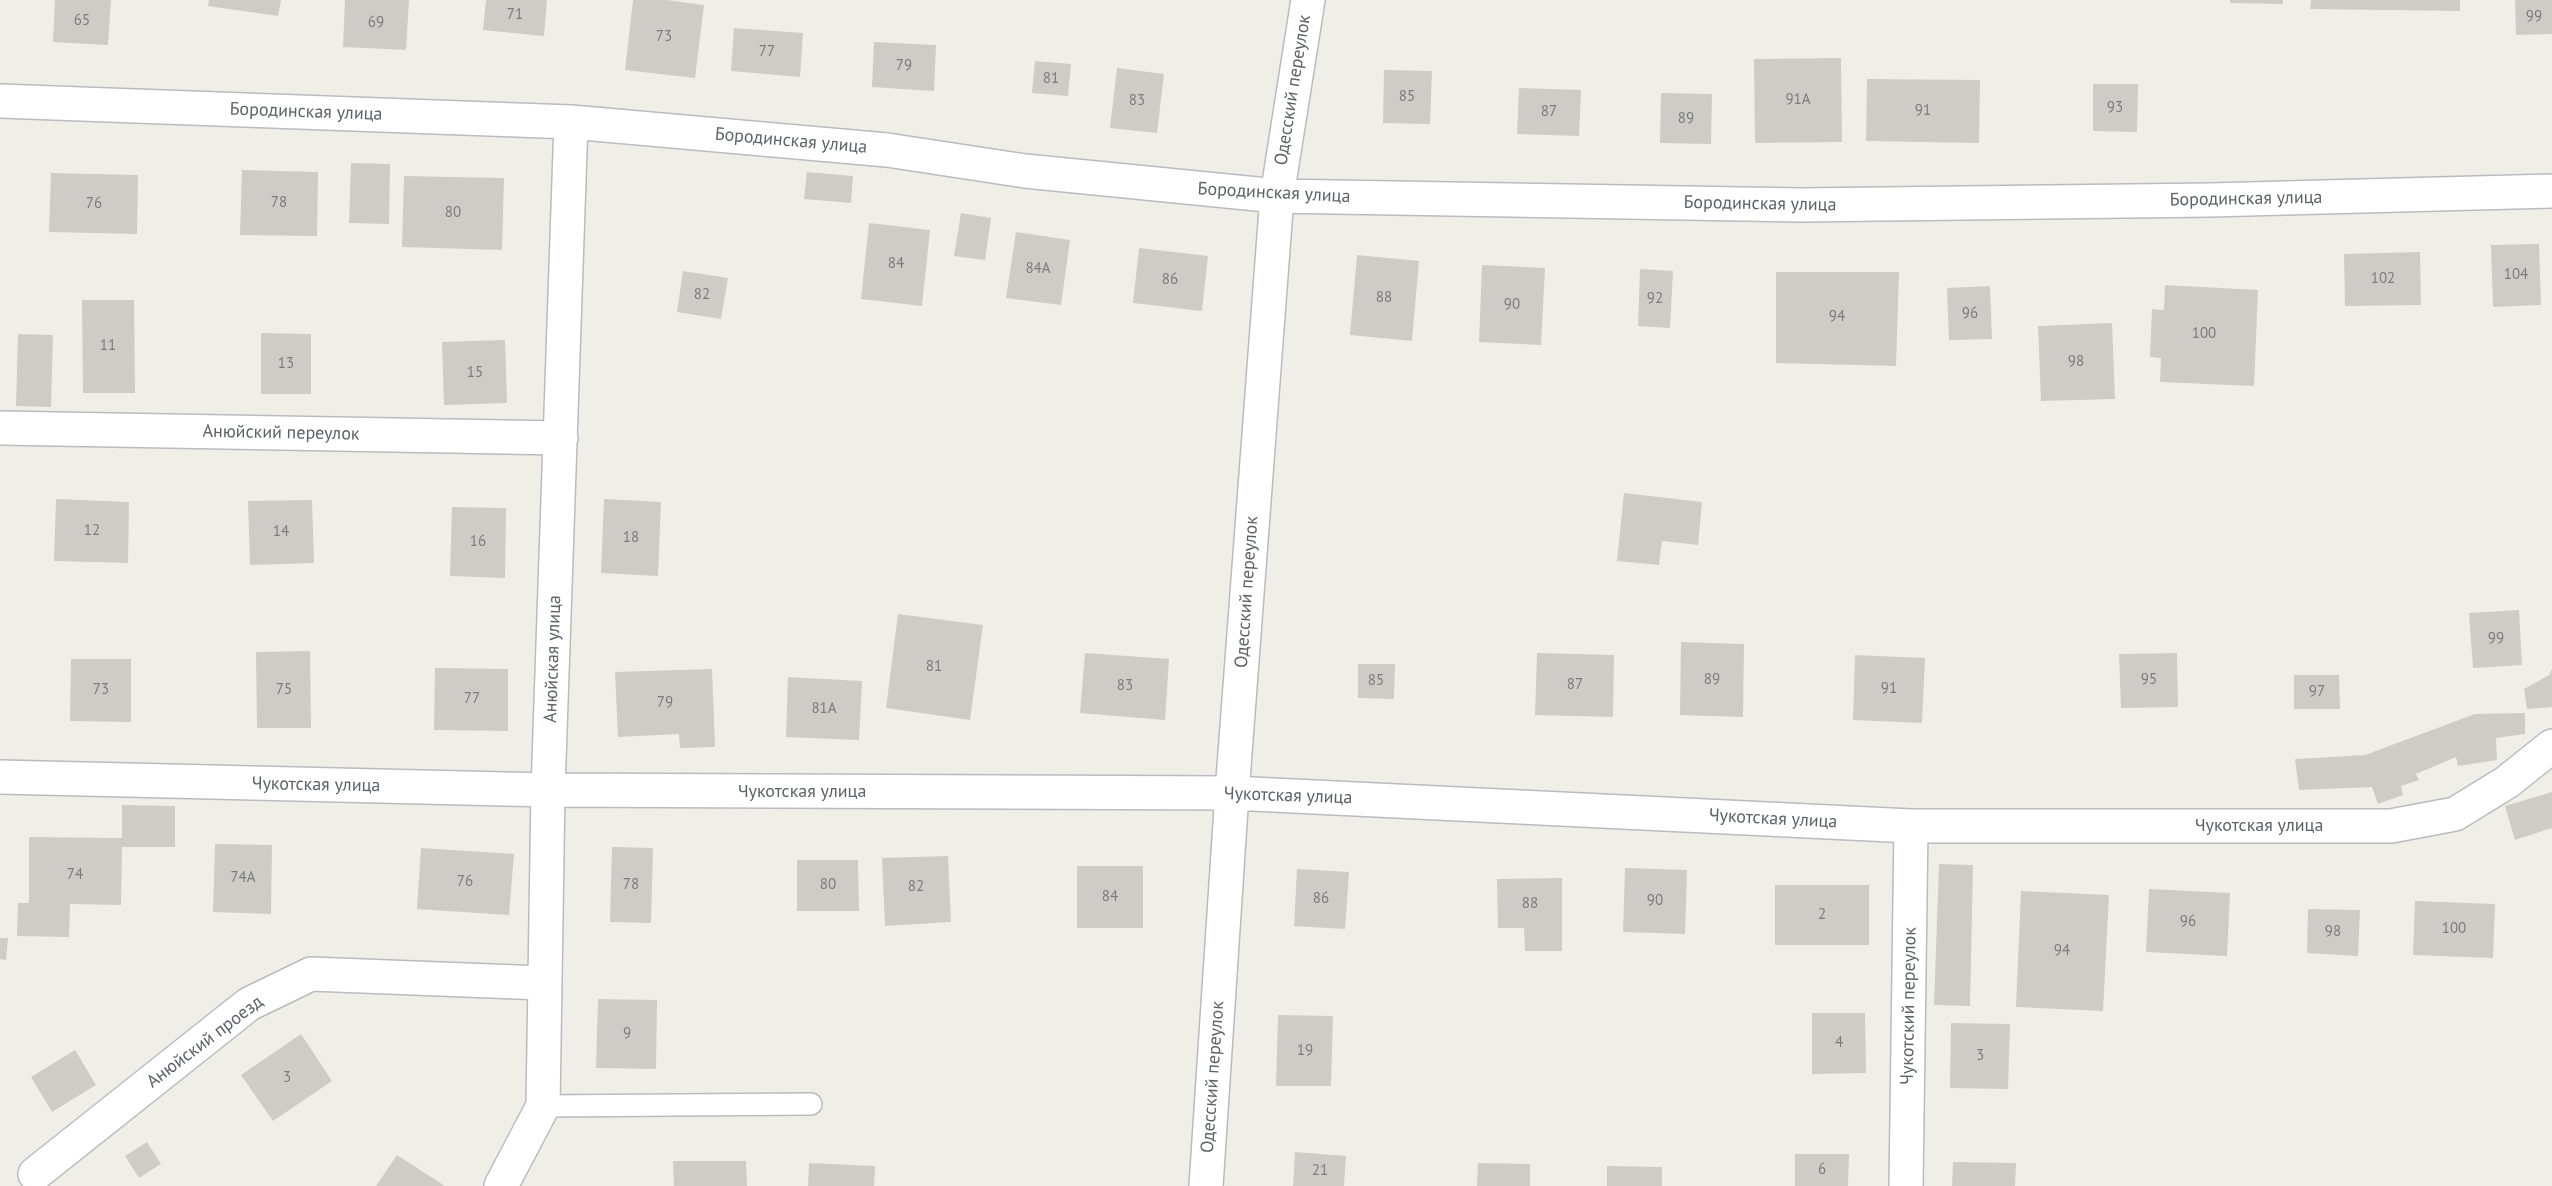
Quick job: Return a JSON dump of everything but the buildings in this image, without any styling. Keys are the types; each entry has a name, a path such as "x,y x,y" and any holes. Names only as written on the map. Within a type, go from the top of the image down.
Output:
{"street":[{"name":"Одесский переулок","path":"1206,1186 1232,793 1277,196 1308,0"},
{"name":"Бородинская улица","path":"0,101 571,122 886,150 1025,171 1277,196 1801,205 2210,200 2552,191"},
{"name":"Анюйская улица","path":"501,1186 543,1106 543,983 548,790 571,122"},
{"name":"Анюйский переулок","path":"0,428 561,438"},
{"name":"Чукотская улица","path":"0,777 548,790 1232,793 1911,826 2391,826 2456,814 2506,782 2552,746"},
{"name":"Чукотский переулок","path":"1906,1186 1911,826"},
{"name":"Анюйский проезд","path":"35,1174 249,1004 311,974 543,983"}],"lane":[{"path":"543,1106 811,1104"}]}
